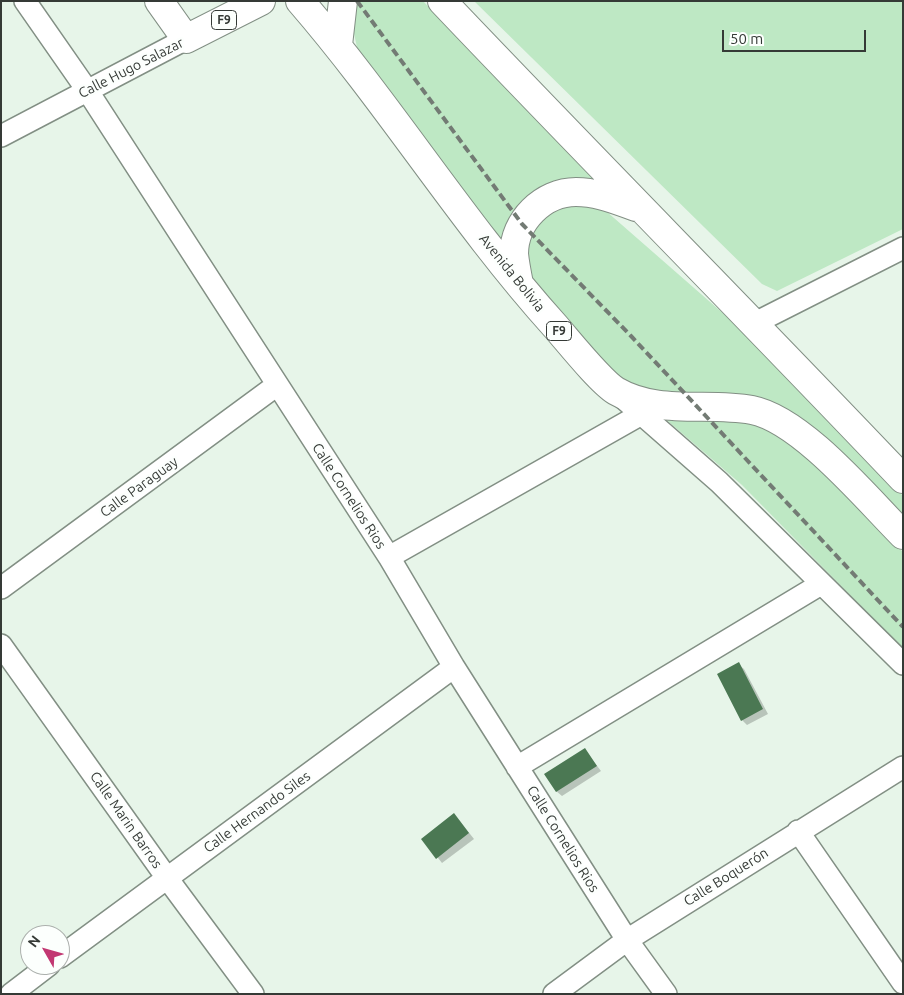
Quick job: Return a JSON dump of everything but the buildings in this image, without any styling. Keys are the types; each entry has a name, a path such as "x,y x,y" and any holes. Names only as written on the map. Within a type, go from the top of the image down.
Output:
{"highway":[{"path":"159,1 186,39"},
{"name":"Calle Hugo Salazar","path":"186,39 261,1"},
{"name":"Avenida Bolivia","path":"300,1 338,45 519,286 615,390 649,404 649,409 753,410 784,422 815,447 903,536"},
{"path":"338,45 343,1"},
{"path":"442,1 639,208 755,323 903,479"},
{"path":"519,286 514,252 522,224 528,213 544,200 574,192 600,195 639,208"}],"street":[{"name":"Calle Cornelios Rios","path":"25,1 87,90 389,557 454,667 517,767 627,940 666,994"},
{"name":"Calle Hugo Salazar","path":"1,136 186,39"},
{"path":"755,323 903,248"},
{"name":"Calle Paraguay","path":"1,588 277,385"},
{"path":"389,557 649,409 719,482 903,664"},
{"path":"517,767 821,584"},
{"name":"Calle Marin Barros","path":"1,645 167,878 253,994"},
{"name":"Calle Hernando Siles","path":"70,950 454,667"},
{"name":"Calle Boquerón","path":"554,994 627,940 798,831 903,767"},
{"path":"798,831 903,983"},
{"path":"11,994 36,975"}],"green space":[{"path":"354,1 423,1 604,188 584,183 502,248 360,61 353,29"},
{"path":"474,1 903,1 903,229 777,291 762,284"},
{"path":"578,202 606,211 749,336 903,496 903,521 798,417 660,396 616,376 532,287 525,262 526,244 538,221 554,208"},
{"path":"662,416 752,422 772,431 797,448 903,552 903,649 742,485"}],"railway":[{"path":"357,1 522,224 631,336 903,627"}]}
